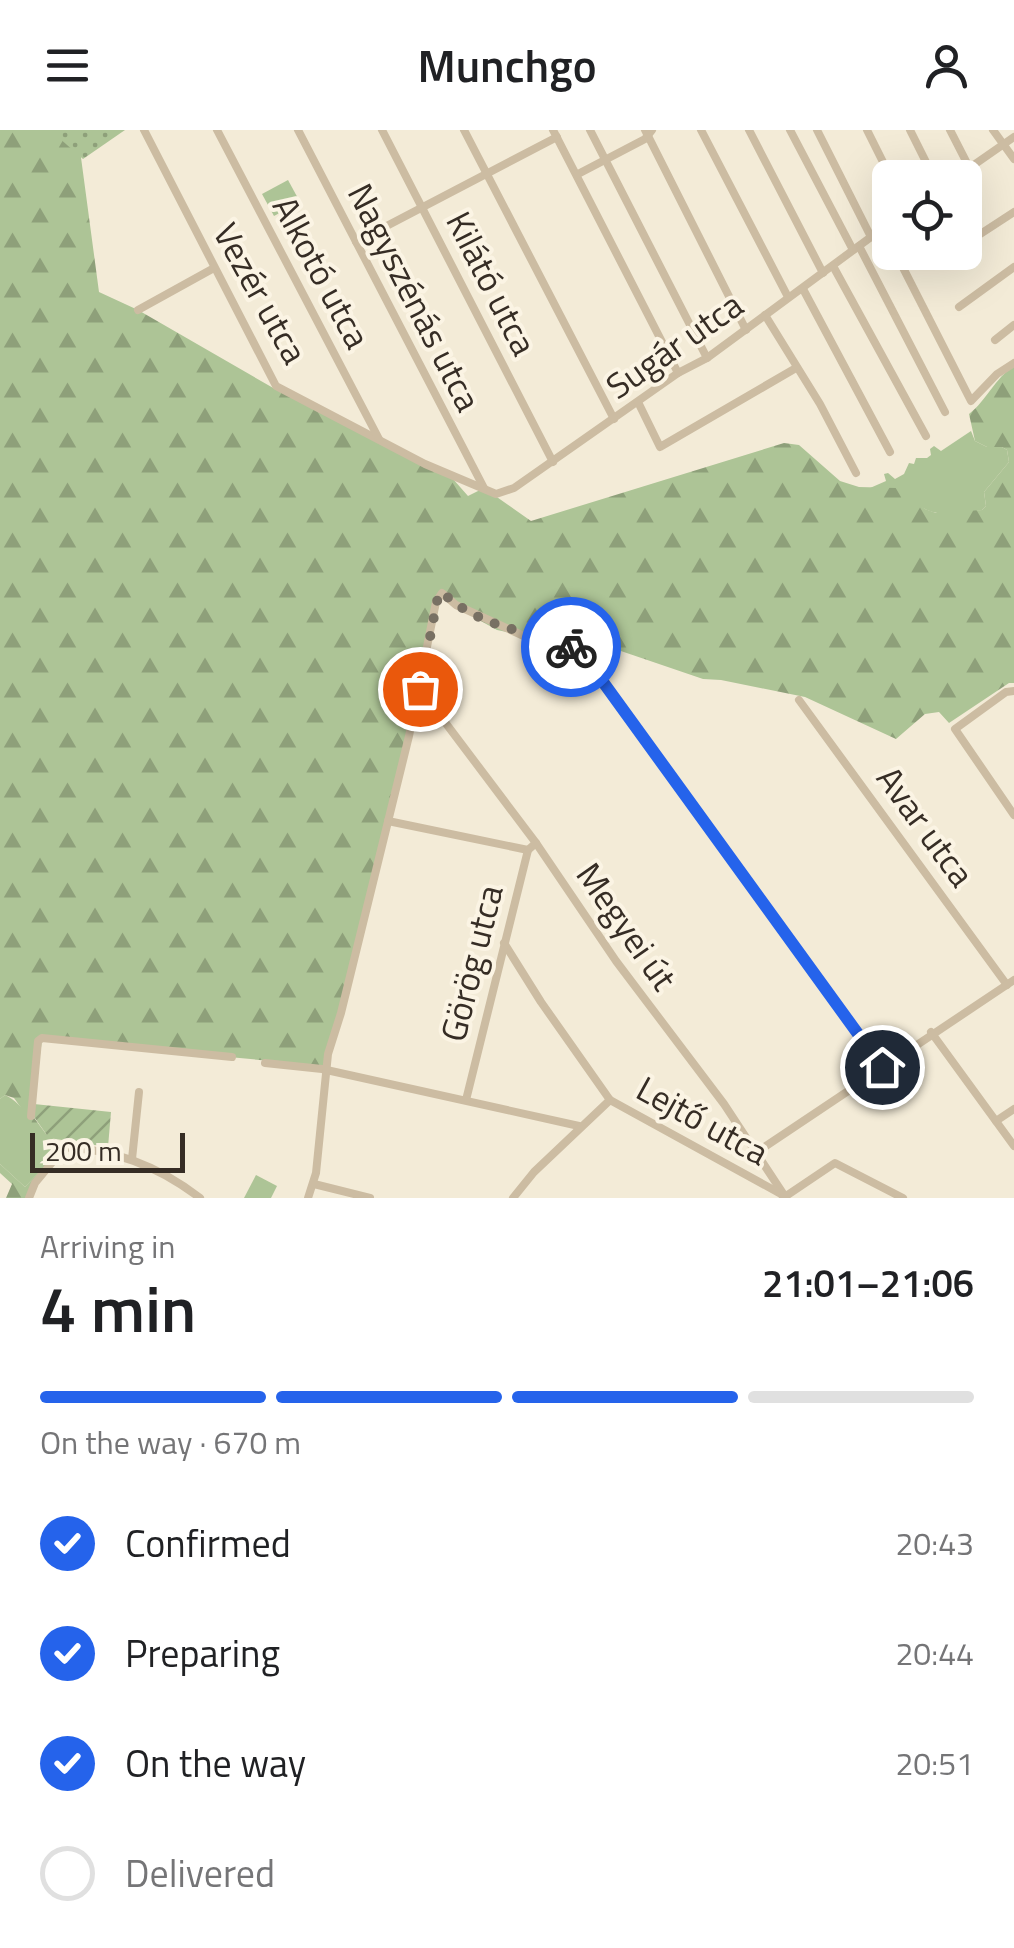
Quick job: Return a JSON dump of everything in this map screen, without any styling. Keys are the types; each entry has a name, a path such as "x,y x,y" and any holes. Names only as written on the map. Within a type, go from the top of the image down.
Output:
{"street":[{"name":"Vezér utca","path":"144,130 276,386 435,469 484,488"},
{"name":"Alkotó utca","path":"217,130 378,439"},
{"name":"Nagyszénás utca","path":"298,130 484,488"},
{"name":"Kilátó utca","path":"382,130 553,462"},
{"path":"464,130 614,420"},
{"path":"590,130 707,358"},
{"path":"701,130 788,298"},
{"path":"749,130 823,274"},
{"path":"790,130 946,412"},
{"path":"817,130 871,237"},
{"path":"867,130 882,160"},
{"path":"910,130 925,160"},
{"path":"950,130 966,160"},
{"path":"992,130 1014,160"},
{"path":"578,174 648,132 746,330"},
{"path":"356,242 555,134 678,373"},
{"path":"980,160 1014,137"},
{"path":"982,233 1014,212"},
{"name":"Sugár utca","path":"484,488 504,494 678,373 707,358 871,237"},
{"path":"833,266 926,436"},
{"path":"959,307 1014,267"},
{"path":"138,310 214,268"},
{"path":"904,270 971,400 1014,362"},
{"path":"803,289 890,452"},
{"path":"765,315 820,404 856,473"},
{"path":"996,340 1014,325"},
{"path":"638,402 660,447 796,368"},
{"path":"308,1198 314,1184 328,1054 357,949 442,592 488,622 529,638 548,635 572,647 590,664 882,1067"},
{"name":"Megyei út","path":"420,689 785,1197"},
{"path":"1014,691 1006,692 955,729 1014,815"},
{"name":"Avar utca","path":"800,700 1010,982"},
{"path":"388,821 532,847"},
{"name":"Görög utca","path":"466,1100 504,942 532,847"},
{"path":"504,942 540,1002 610,1100"},
{"path":"756,1152 1010,982"},
{"path":"932,1032 1014,1146"},
{"path":"31,1116 40,1039 232,1057"},
{"path":"265,1063 327,1070 580,1126"},
{"path":"132,1159 139,1092"},
{"name":"Lejtő utca","path":"513,1198 580,1126 610,1100 785,1197"},
{"path":"996,1121 1014,1109"},
{"path":"30,1198 33,1186 62,1148 105,1150 132,1159 200,1198"},
{"path":"785,1197 835,1163 903,1198"},
{"path":"314,1184 370,1198"}],"green space":[{"path":"0,130 107,130 80,150 99,292 138,310 275,389 453,479 468,496 484,488 531,521 784,443 799,445 840,481 859,487 896,488 936,513 982,510 986,506 984,492 1009,462 1007,450 975,441 969,414 1014,366 1014,683 949,723 939,712 925,714 896,739 805,697 703,679 615,649 585,661 560,643 497,630 442,593 326,1066 42,1040 32,1115 46,1134 65,1146 33,1184 28,1198 6,1198 12,1184 0,1173 0,1164 25,1187 59,1150 39,1133 14,1098 5,1095 0,1099"},
{"path":"50,130 125,130 83,159"},
{"path":"288,180 300,202 274,216 262,194"},
{"path":"971,431 975,441 1007,450 1009,462 984,492 986,506 982,510 933,512 897,491 870,488 886,481 884,474 895,479 916,458 931,455 934,446 941,451"},
{"path":"5,1095 57,1146 58,1152 25,1187 0,1164 0,1099"},
{"path":"34,1104 111,1112 108,1147 49,1138 32,1114"},
{"path":"256,1175 277,1186 271,1198 244,1198"}],"way so far":[{"path":"420,689 442,592 448,600 488,622 500,623 529,638 548,635 571,647"}],"route":[{"path":"571,647 590,664 882,1067"}]}
